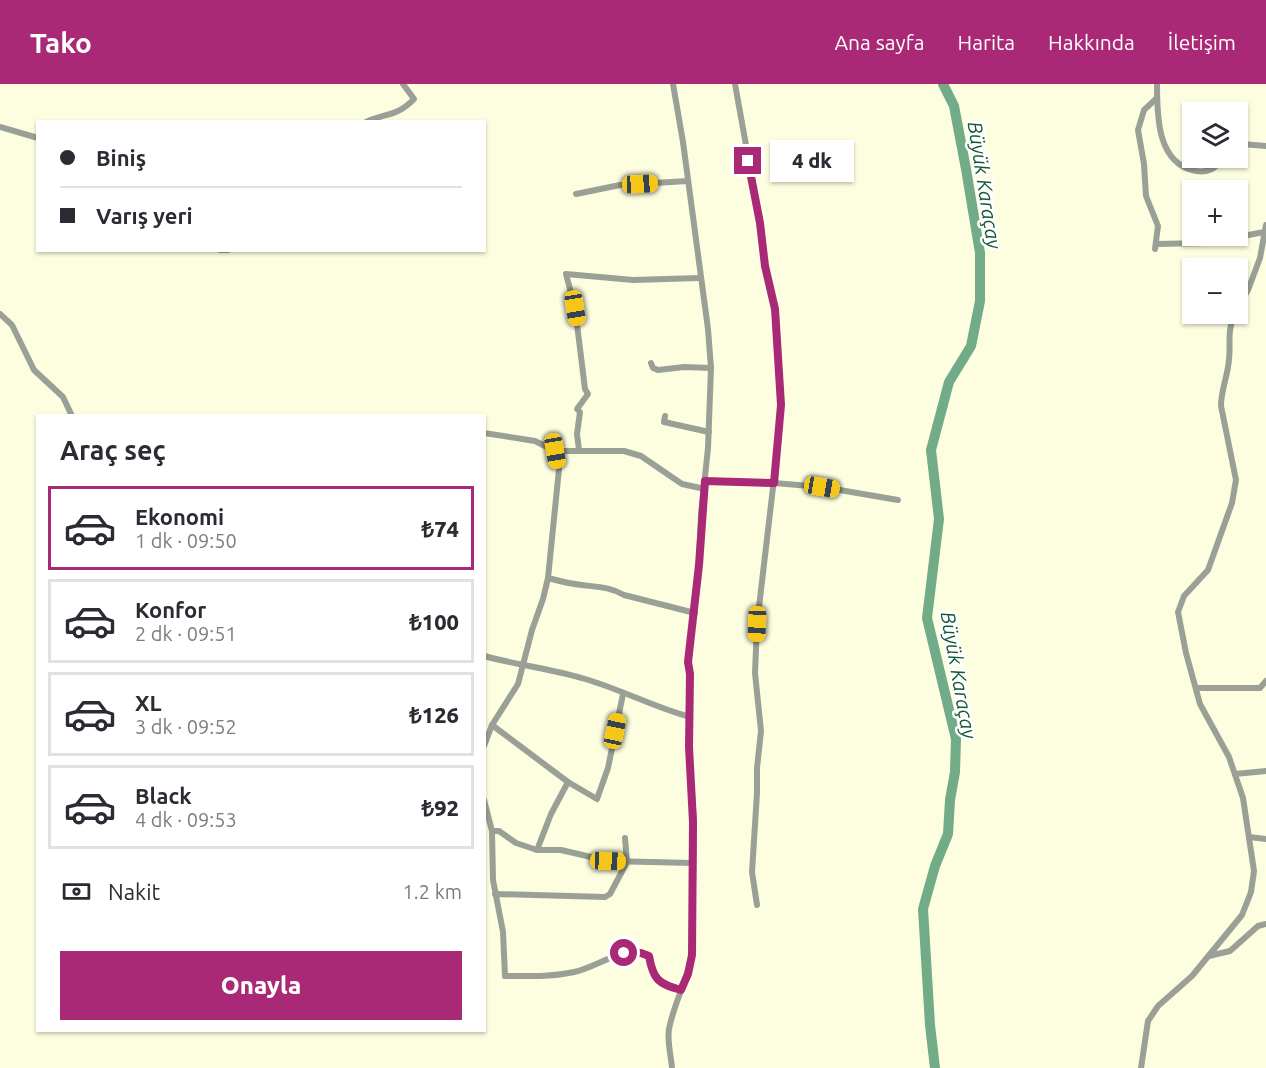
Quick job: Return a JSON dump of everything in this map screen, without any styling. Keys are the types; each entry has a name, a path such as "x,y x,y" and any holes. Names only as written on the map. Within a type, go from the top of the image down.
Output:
{"street":[{"path":"370,120 381,115 400,112 414,99 403,84"},
{"path":"672,1068 669,1032 692,955 693,863 688,662 705,489 711,368 708,329 673,84"},
{"path":"735,84 760,223 765,266 775,309 781,405 757,624 754,673 761,731 752,872 758,904"},
{"path":"1157,84 1164,142 1169,157 1182,166"},
{"path":"1157,99 1144,110 1138,130 1144,164 1146,196 1158,226 1156,247 1207,243 1264,232"},
{"path":"0,127 36,137"},
{"path":"1248,144 1266,146"},
{"path":"1188,168 1206,172 1214,168"},
{"path":"576,194 620,185 688,181"},
{"path":"1248,287 1260,258 1266,225"},
{"path":"579,450 577,434 580,412 577,410 588,394 585,389 575,308 566,274 633,280 700,278"},
{"path":"0,314 12,325 34,370 63,397 71,414"},
{"path":"1142,1068 1148,1021 1158,1006 1192,976 1242,915 1251,892 1254,871 1243,798 1229,757 1200,704 1178,612 1184,596 1208,570 1232,503 1236,480 1221,406 1221,396 1228,368 1228,338 1232,324"},
{"path":"651,363 653,368 658,370 684,367 711,368"},
{"path":"665,417 664,422 709,432"},
{"path":"486,434 535,441 555,451 610,449 632,453 641,456 682,484 705,489"},
{"path":"486,741 492,725 518,684 521,665 548,578 559,469 555,451"},
{"path":"705,481 822,487 898,500"},
{"path":"548,578 614,589 624,595 694,613"},
{"path":"486,656 583,678 690,717"},
{"path":"1196,688 1260,688 1266,681"},
{"path":"492,725 568,782 597,799 608,768 623,694"},
{"path":"1235,774 1266,771"},
{"path":"537,850 551,814 568,782"},
{"path":"486,808 492,831 495,894 503,932 505,976 546,976 575,972 624,953 641,953 649,956 652,974 659,982 681,990"},
{"path":"492,831 500,831 516,843 537,850 561,850 608,861 693,863"},
{"path":"1249,837 1266,839"},
{"path":"495,894 605,897 610,894 627,862 625,838"},
{"path":"1209,956 1230,951 1258,926 1266,924"}],"waterway":[{"name":"Büyük Karaçay","path":"935,1068 923,909 935,866 948,834 956,739 927,618 939,519 931,450 949,382 971,346 980,301 980,253 966,169 954,106 943,84"}],"route":[{"path":"624,953 641,953 649,956 652,974 659,982 681,990 688,974 692,955 693,822 688,662 699,565 705,481 774,483 781,405 775,309 765,266 760,223 748,161"}]}
